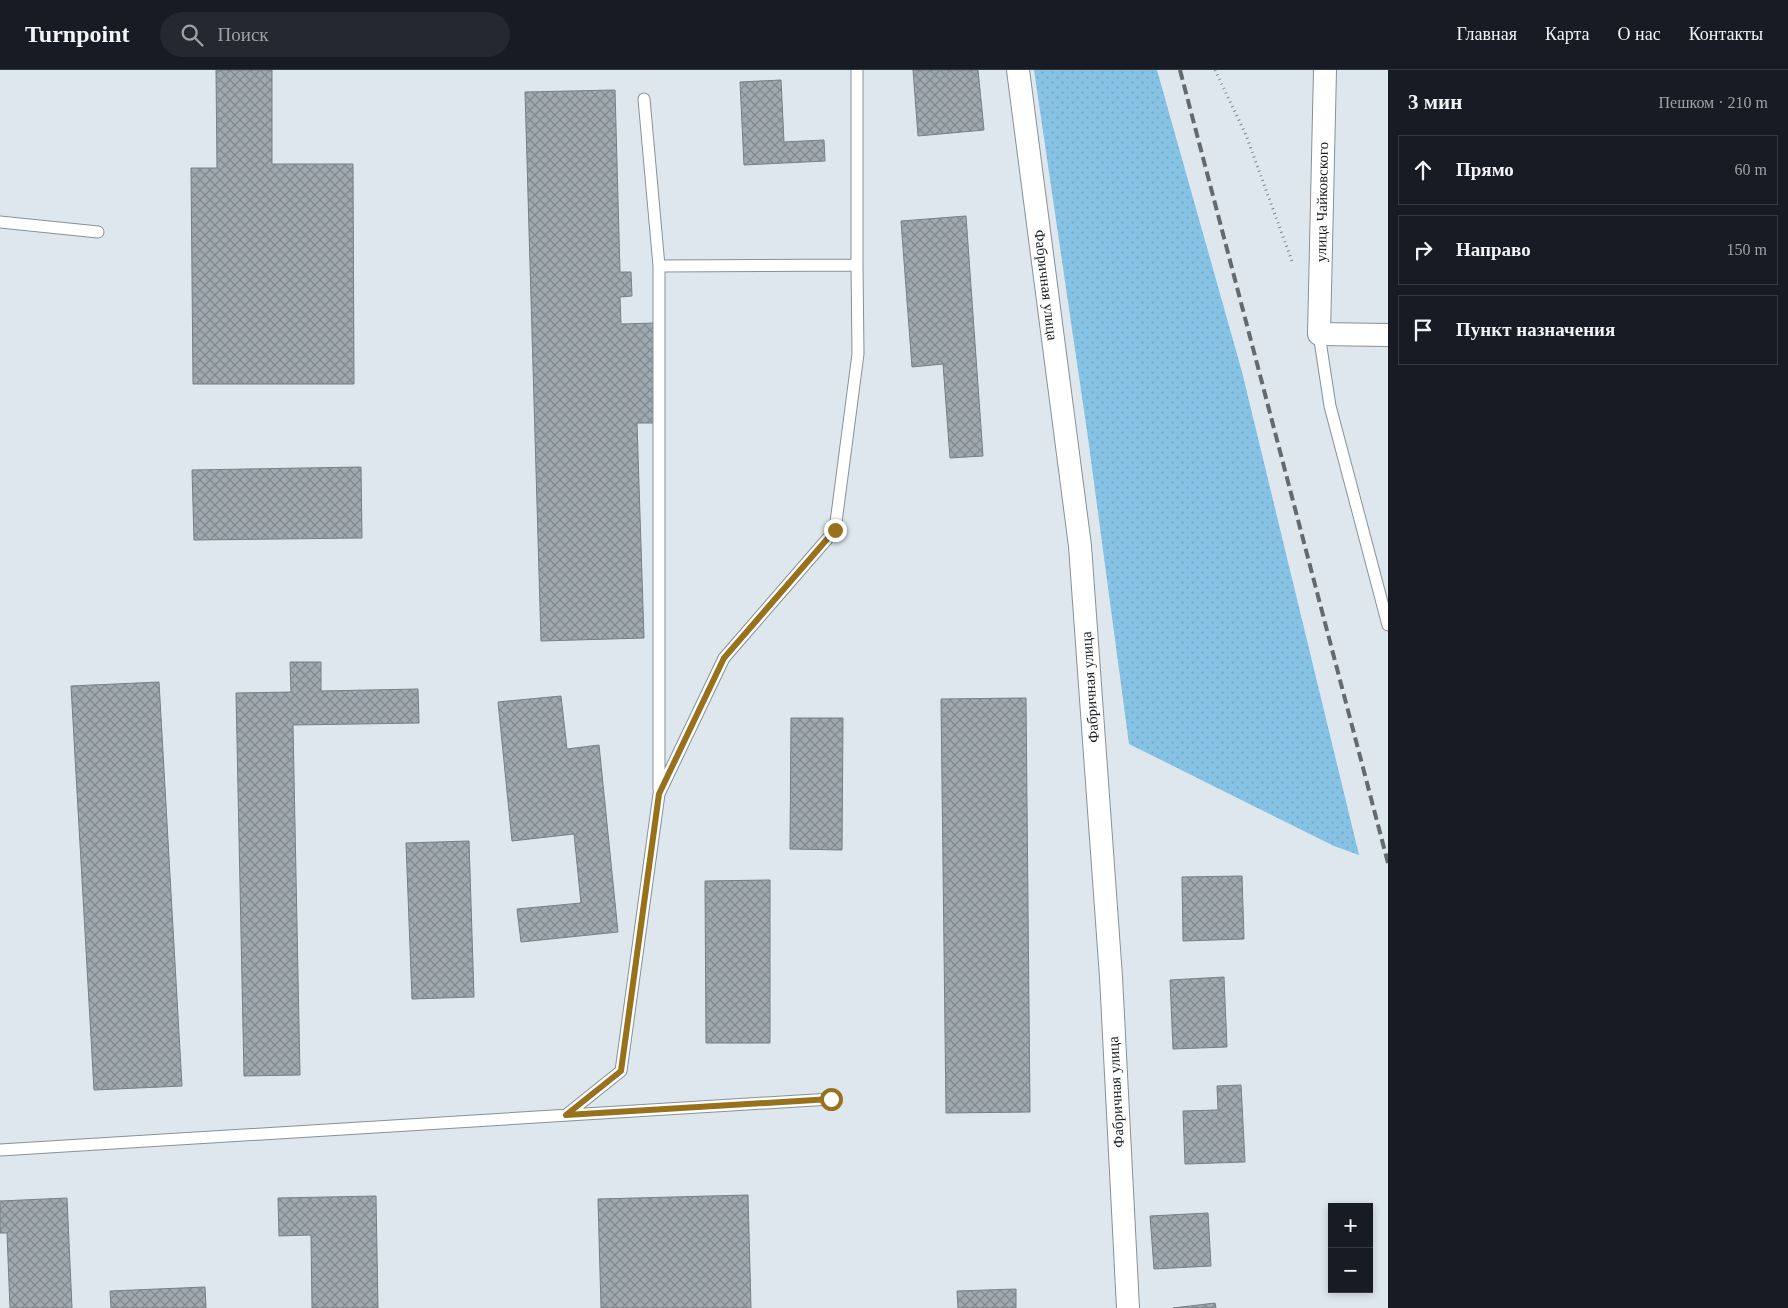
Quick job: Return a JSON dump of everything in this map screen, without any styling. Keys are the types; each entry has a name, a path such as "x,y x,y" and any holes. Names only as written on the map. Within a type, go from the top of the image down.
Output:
{"street":[{"name":"Фабричная улица","path":"1018,70 1080,546 1111,976 1128,1308"},
{"name":"улица Чайковского","path":"1319,334 1325,70"},
{"path":"1319,334 1388,335"}],"lane":[{"path":"659,794 724,658 835,530 858,354 857,70"},
{"path":"566,1115 621,1071 659,794 658,266 644,99"},
{"path":"0,222 98,232"},
{"path":"658,266 857,264"},
{"path":"1319,334 1330,406 1388,626"},
{"path":"0,1150 831,1099"}],"path":[{"path":"1215,70 1246,135 1296,271"}],"shaded area":[{"path":"1034,70 1157,70 1242,372 1359,855 1334,846 1129,744 1088,438"}],"building":[{"path":"216,70 272,70 272,164 353,164 354,384 193,384 191,168 217,168"},
{"path":"913,70 978,70 984,130 918,136"},
{"path":"781,80 784,142 824,140 825,161 744,165 740,82"},
{"path":"615,90 620,272 631,272 632,296 620,297 621,324 655,323 658,423 637,423 644,638 541,641 525,92"},
{"path":"966,216 983,456 950,458 943,364 912,367 901,221"},
{"path":"361,467 362,538 194,540 192,470"},
{"path":"290,662 321,662 321,691 418,689 419,723 293,725 300,1075 244,1076 236,693 291,692"},
{"path":"159,682 182,1086 94,1090 71,686"},
{"path":"561,696 567,749 599,745 618,932 521,942 517,909 581,903 574,834 512,841 498,702"},
{"path":"1026,698 1030,1112 946,1113 941,699"},
{"path":"791,718 843,718 842,850 790,849"},
{"path":"469,841 474,997 412,999 406,843"},
{"path":"1242,876 1244,939 1183,941 1182,877"},
{"path":"770,880 770,1043 706,1043 705,881"},
{"path":"1224,977 1227,1047 1173,1049 1170,980"},
{"path":"1241,1085 1245,1162 1185,1164 1183,1111 1218,1110 1217,1086"},
{"path":"748,1195 751,1308 601,1308 598,1199"},
{"path":"376,1196 378,1308 312,1308 311,1235 279,1236 278,1198"},
{"path":"67,1198 72,1308 10,1308 7,1233 0,1233 0,1201"},
{"path":"1208,1213 1211,1266 1154,1269 1150,1216"},
{"path":"205,1287 206,1308 111,1308 110,1291"},
{"path":"1016,1289 1016,1308 958,1308 957,1291"},
{"path":"1215,1303 1216,1308 1173,1308"}],"railway":[{"path":"1180,70 1388,863"}],"route":[{"path":"831,1099 566,1115 621,1071 659,794 724,658 835,530"}]}
